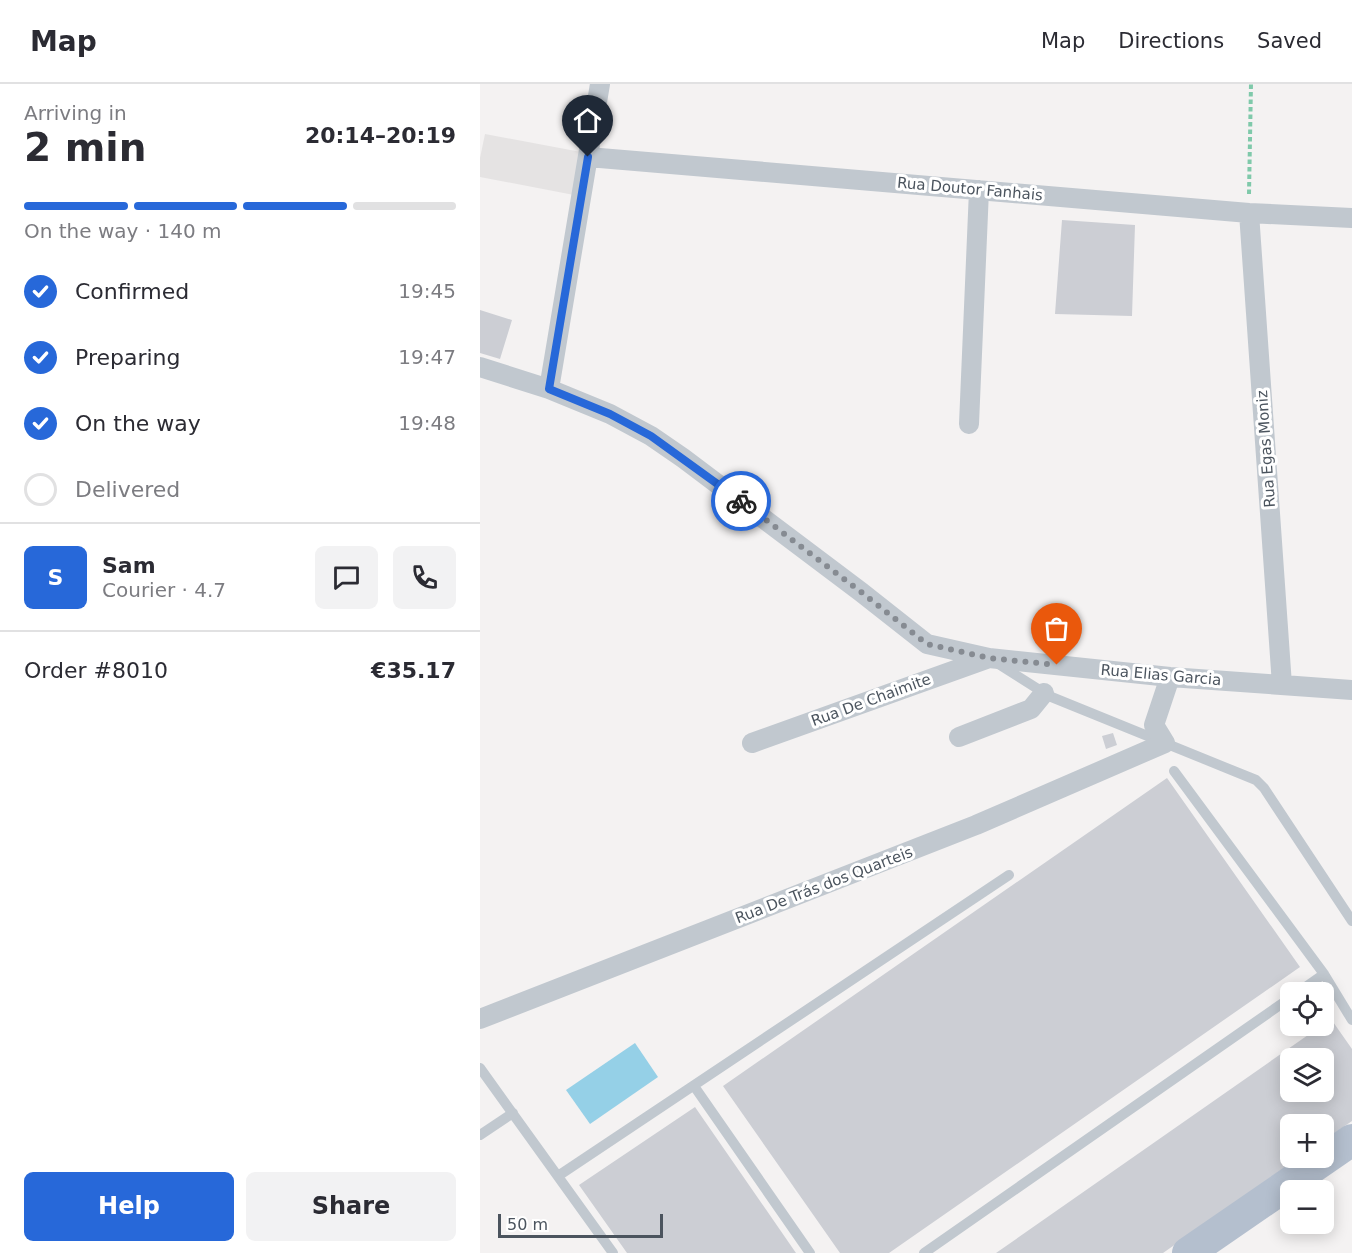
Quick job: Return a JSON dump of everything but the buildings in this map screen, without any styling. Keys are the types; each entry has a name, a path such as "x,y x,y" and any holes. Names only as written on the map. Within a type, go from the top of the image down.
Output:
{"main road":[{"path":"1188,1253 1352,1140"}],"street":[{"path":"549,389 600,84"},
{"name":"Rua Doutor Fanhais","path":"588,157 1249,213 1352,218"},
{"path":"969,424 979,190"},
{"name":"Rua Egas Moniz","path":"1249,213 1282,685"},
{"name":"Rua Elias Garcia","path":"480,367 549,389 610,414 651,436 852,585 927,644 989,658 1170,677 1352,690"},
{"name":"Rua De Chaimite","path":"752,743 989,658"},
{"path":"1165,743 1154,725 1170,677"},
{"path":"959,737 1031,709 1044,693"},
{"name":"Rua De Trás dos Quarteis","path":"480,1019 976,825 1165,743"}],"lane":[{"path":"989,658 1044,693 1256,780 1264,788 1352,921"},
{"path":"1174,771 1324,974 1352,1020"},
{"path":"558,1176 1010,875"},
{"path":"1313,982 1324,974"},
{"path":"924,1253 1280,1005"},
{"path":"480,1068 613,1253"},
{"path":"694,1086 810,1253"},
{"path":"480,1135 513,1113"}],"path":[{"path":"1249,213 1251,84"}],"shaded area":[{"path":"485,134 581,152 574,195 480,177 480,158"}],"water":[{"path":"635,1043 658,1077 590,1124 566,1090"}],"way so far":[{"path":"741,501 927,644 989,658 1057,665"}],"route":[{"path":"588,157 549,389 610,414 651,436 741,501"}]}
